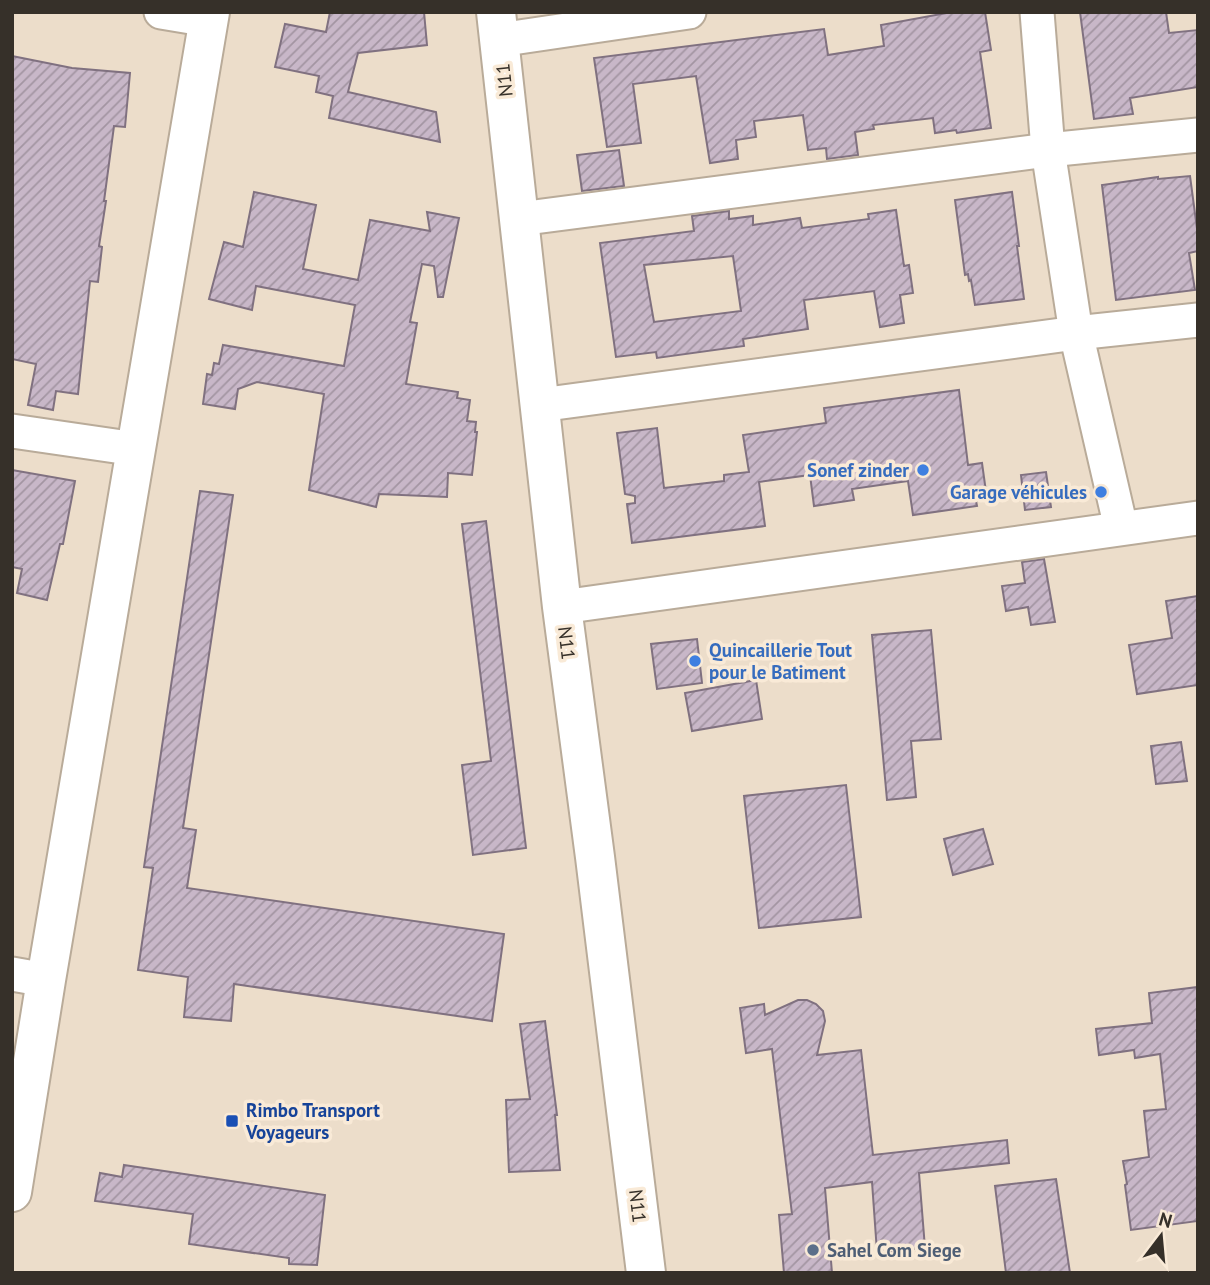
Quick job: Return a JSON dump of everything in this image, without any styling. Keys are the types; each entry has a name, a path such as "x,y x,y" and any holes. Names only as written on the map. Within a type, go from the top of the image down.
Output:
{"main road":[{"path":"12,1192 29,977 136,449 210,16"},
{"name":"N11","path":"498,26 562,607 646,1273"}],"street":[{"path":"161,12 210,16"},
{"path":"498,26 689,12"},
{"path":"1037,12 1048,150 1076,333 1121,528"},
{"path":"520,219 1048,150 1198,135"},
{"path":"540,405 1076,333 1198,320"},
{"path":"12,431 136,449"},
{"path":"562,607 1198,518"}],"building":[{"path":"330,12 424,12 427,45 358,53 348,92 436,112 440,142 329,118 333,96 316,92 319,76 275,67 285,24 326,32"},
{"path":"952,12 985,12 991,50 980,52 991,128 935,133 933,118 873,125 874,129 855,132 858,155 827,159 826,148 808,150 803,115 754,121 756,137 736,140 738,159 710,163 696,76 633,84 641,143 607,147 594,58 824,29 828,55 884,46 881,25"},
{"path":"1080,12 1166,12 1169,33 1198,30 1198,87 1130,98 1133,114 1094,119"},
{"path":"12,56 72,68 130,73 125,127 114,126 99,246 102,247 98,282 90,281 78,394 56,391 53,410 28,405 36,364 12,359"},
{"path":"619,150 624,186 582,191 577,155"},
{"path":"1190,176 1198,236 1198,251 1189,253 1195,290 1116,300 1102,185 1158,177"},
{"path":"254,192 316,205 303,269 358,280 370,220 430,231 427,212 459,218 443,297 438,297 434,266 422,264 410,322 417,323 406,384 458,392 457,398 470,400 467,421 476,422 477,432 472,475 448,473 447,497 379,494 376,507 309,490 324,394 257,382 238,389 235,409 203,404 207,374 212,375 214,363 219,364 223,345 344,366 355,305 256,286 252,310 209,299 224,242 243,247"},
{"path":"1012,192 1024,299 975,305 971,280 969,281 968,274 965,275 955,200"},
{"path":"896,210 904,266 909,265 913,293 900,295 904,323 880,327 874,291 804,300 808,329 743,339 744,346 657,358 656,352 616,357 600,243 694,231 692,216 729,211 729,219 753,216 753,225 800,218 802,228 869,219 868,214","holes":["733,256 741,311 654,322 644,265"]},
{"path":"959,390 968,465 982,463 987,499 976,501 977,506 913,515 908,481 852,489 854,500 814,506 810,475 759,482 765,526 632,543 627,504 635,503 635,496 625,494 617,433 657,428 664,488 724,481 724,475 749,472 743,435 826,423 824,408"},
{"path":"12,470 75,481 63,544 60,544 47,600 17,593 22,569 12,567"},
{"path":"1046,472 1051,507 1025,510 1021,475"},
{"path":"200,491 233,495 183,828 196,830 187,888 504,934 492,1021 234,984 231,1021 184,1017 188,977 138,970 153,868 144,867"},
{"path":"486,521 526,848 473,855 462,765 491,761 462,524"},
{"path":"1044,559 1055,622 1031,625 1028,607 1006,611 1002,586 1025,583 1022,562"},
{"path":"1198,596 1198,685 1137,694 1129,645 1172,638 1166,601"},
{"path":"931,630 941,739 911,741 916,797 887,800 872,635"},
{"path":"697,639 702,683 657,689 651,644"},
{"path":"756,680 762,719 692,731 685,693"},
{"path":"1181,742 1187,781 1156,784 1151,746"},
{"path":"846,785 861,917 759,928 744,796"},
{"path":"983,829 993,864 953,875 944,839"},
{"path":"1198,987 1198,1221 1131,1230 1123,1161 1149,1157 1144,1111 1166,1109 1160,1054 1135,1058 1134,1050 1099,1055 1096,1029 1152,1023 1149,993"},
{"path":"798,1000 807,1000 823,1011 825,1021 817,1055 861,1050 873,1155 1007,1140 1009,1163 919,1173 925,1248 877,1252 872,1182 825,1188 832,1273 784,1273 779,1215 792,1214 772,1049 746,1053 740,1008 764,1004 765,1015"},
{"path":"545,1021 557,1115 560,1170 509,1172 506,1100 530,1099 520,1024"},
{"path":"124,1165 325,1195 317,1265 289,1264 289,1258 189,1244 193,1214 95,1201 100,1173 122,1177"},
{"path":"1056,1179 1070,1273 1006,1273 995,1186"}],"place":[{"name":"Sonef zinder","path":"923,470"},
{"name":"Garage véhicules","path":"1101,492"},
{"name":"Quincaillerie Tout pour le Batiment","path":"695,661"},
{"name":"Rimbo Transport Voyageurs","path":"232,1121"},
{"name":"Sahel Com Siege","path":"813,1250"}]}
